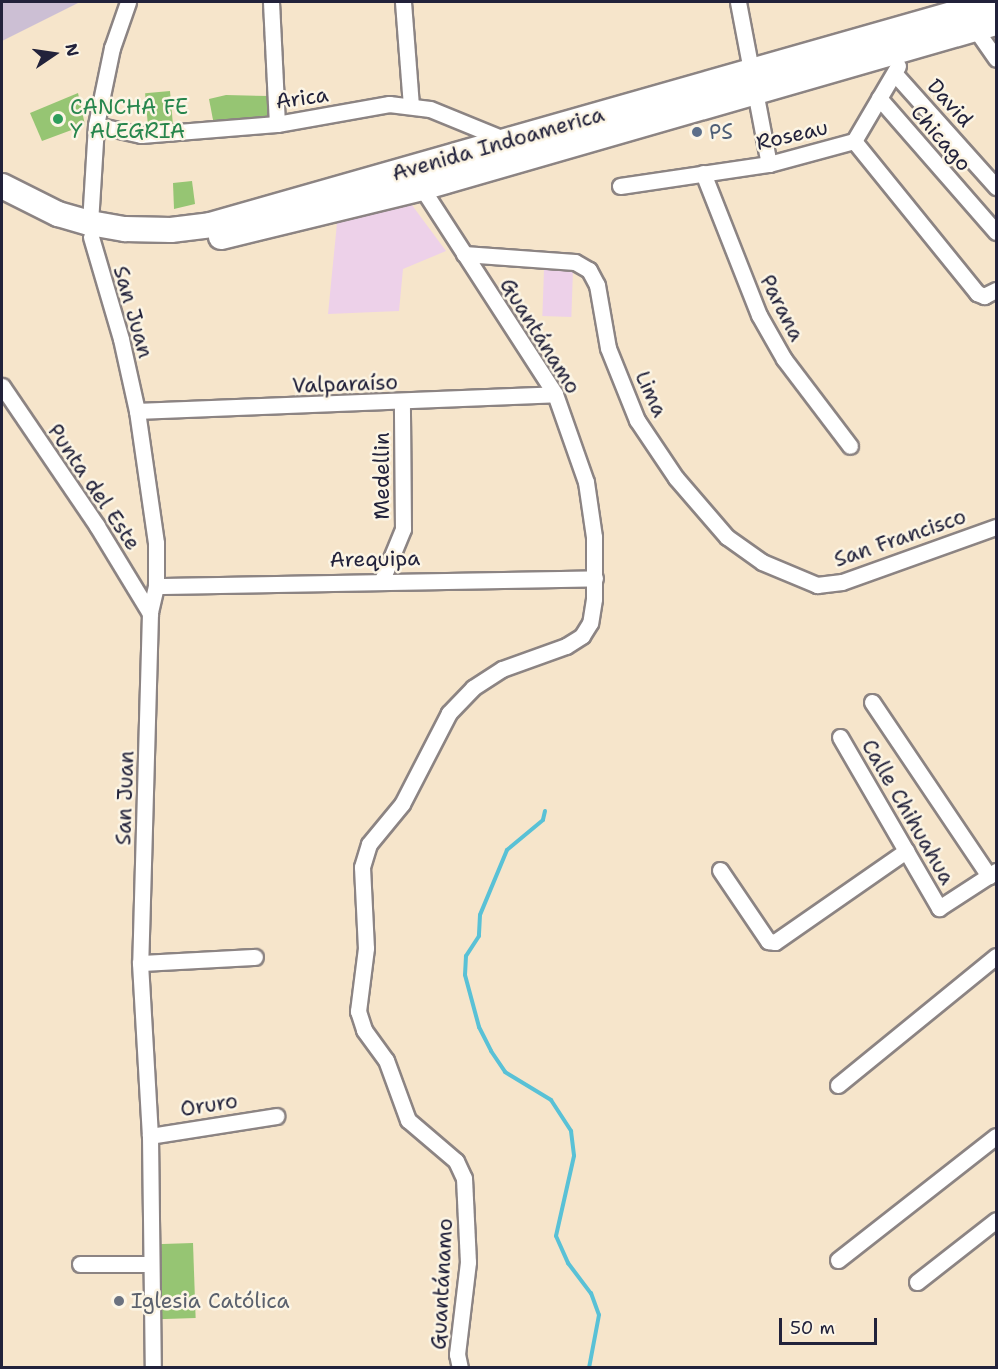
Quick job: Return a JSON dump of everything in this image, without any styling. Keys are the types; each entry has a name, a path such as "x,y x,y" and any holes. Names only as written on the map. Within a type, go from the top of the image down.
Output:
{"main road":[{"name":"Avenida Indoamerica","path":"417,179 509,141 753,69 994,2"},
{"name":"Avenida Indoamerica","path":"2,205 32,220 169,245 213,239 417,179 757,93 986,26"},
{"name":"Avenida Indoamerica","path":"2,186 90,230"}],"street":[{"name":"San Juan","path":"128,2 112,48 96,125 90,230 121,339 137,411 153,502 156,586 150,613 140,963 150,1136 153,1368"},
{"path":"271,2 277,124"},
{"path":"403,2 411,106"},
{"path":"738,2 753,69 769,164"},
{"path":"986,26 996,59"},
{"path":"907,49 895,74 854,141 977,293 990,293"},
{"name":"David","path":"895,74 996,187"},
{"name":"Chicago","path":"879,98 996,232"},
{"name":"Arica","path":"96,125 141,135 277,124 389,104 430,109 509,141"},
{"name":"Roseau","path":"620,186 769,164 854,141"},
{"name":"Parana","path":"703,173 759,315 784,359 850,446"},
{"name":"Guantánamo","path":"417,179 555,394 586,482 595,578 590,623 582,636 566,646 502,669 473,688 449,713 402,804 369,844 362,867 366,948 357,1011 364,1030 386,1060 408,1120 456,1161 464,1178 468,1262 457,1354 460,1368"},
{"name":"Lima","path":"465,255 575,262 590,270 597,285 608,348 622,384 637,420 676,478 727,537 762,562 817,585"},
{"name":"Punta del Este","path":"2,386 97,526 150,613"},
{"name":"Valparaíso","path":"137,411 402,403 555,394"},
{"name":"Medellin","path":"382,580 403,529 402,403"},
{"name":"San Francisco","path":"817,585 842,582 996,527"},
{"name":"Arequipa","path":"156,586 382,580 595,578"},
{"path":"872,702 993,873"},
{"name":"Calle Chihuahua","path":"840,737 939,908 993,873"},
{"path":"720,870 768,941 775,942 906,851"},
{"path":"838,1085 996,956"},
{"path":"140,963 255,957"},
{"name":"Oruro","path":"150,1136 276,1116"},
{"path":"838,1260 996,1136"},
{"path":"917,1282 996,1220"},
{"path":"80,1264 150,1264"}],"shaded area":[{"path":"2,2 80,2 2,41"},
{"path":"406,197 446,251 403,269 399,311 328,314 338,213"},
{"path":"544,269 573,270 571,317 542,316"}],"green space":[{"path":"170,91 173,125 148,127 145,93"},
{"name":"CANCHA FE Y ALEGRIA","path":"78,93 85,125 42,141 30,113"},
{"path":"226,95 270,96 270,116 214,125 209,99"},
{"path":"192,181 195,204 174,209 173,183"},
{"path":"193,1243 196,1318 158,1319 155,1244"}],"waterway":[{"path":"545,811 543,820 507,850 480,915 479,936 466,956 465,975 479,1027 505,1072 551,1100 571,1131 574,1156 556,1236 568,1263 591,1293 599,1315 589,1368"}],"place":[{"name":"CANCHA FE Y ALEGRIA","path":"58,119"},
{"name":"PS","path":"697,132"},
{"name":"Iglesia Católica","path":"119,1301"}]}
